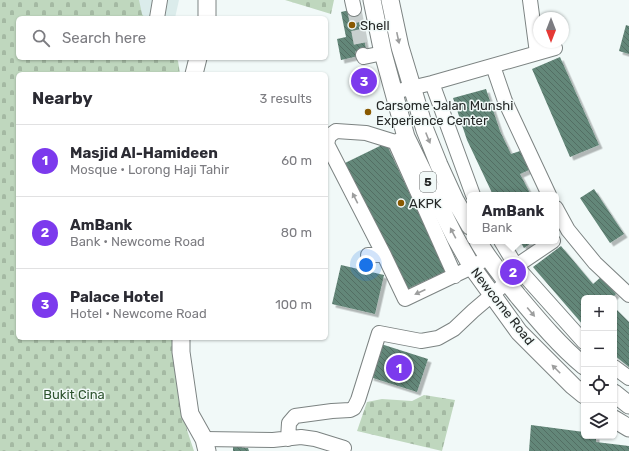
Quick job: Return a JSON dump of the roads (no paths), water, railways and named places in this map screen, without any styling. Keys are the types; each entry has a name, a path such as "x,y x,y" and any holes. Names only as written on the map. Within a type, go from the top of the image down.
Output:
{"main road":[{"path":"207,0 207,16"},
{"name":"Newcome Road","path":"372,0 383,53 394,92 401,139 472,268 491,295 519,332 572,386 581,393"},
{"name":"5","path":"390,0 400,47 425,130 439,165 467,220"},
{"path":"194,72 198,60"},
{"name":"Newcome Road","path":"480,244 487,258 545,328 566,351 581,364"},
{"path":"181,340 181,352 190,414 206,445"},
{"path":"617,395 629,405"},
{"path":"617,421 629,428"}],"street":[{"path":"157,16 160,0"},
{"path":"529,0 537,53"},
{"path":"394,92 432,83 555,48"},
{"path":"363,55 364,57 383,53"},
{"path":"493,66 505,101 548,192"},
{"path":"432,83 473,192"},
{"path":"328,140 329,136 336,131 366,133 401,139 456,276"},
{"path":"328,146 405,299 456,276 487,258"},
{"path":"559,214 568,230 595,263 629,295"},
{"path":"559,237 568,230"},
{"path":"503,244 516,266 581,339"},
{"path":"516,266 549,244"},
{"path":"368,255 384,255"},
{"path":"288,439 289,423 295,416 350,410 354,408 358,400 379,333 421,341 438,338 454,329 507,282"},
{"path":"617,369 629,378"},
{"path":"206,445 301,438 315,439 344,448"}],"tunnel":[{"path":"354,9 363,55"}],"place":[{"name":"Shell","path":"352,25"},
{"name":"Palace Hotel","path":"364,81"},
{"name":"Carsome Jalan Munshi Experience Center","path":"368,112"},
{"name":"AKPK","path":"401,203"},
{"name":"AmBank","path":"513,272"},
{"name":"Masjid Al-Hamideen","path":"399,368"}],"park label":[{"name":"Bukit Cina","path":"74,394"}]}
